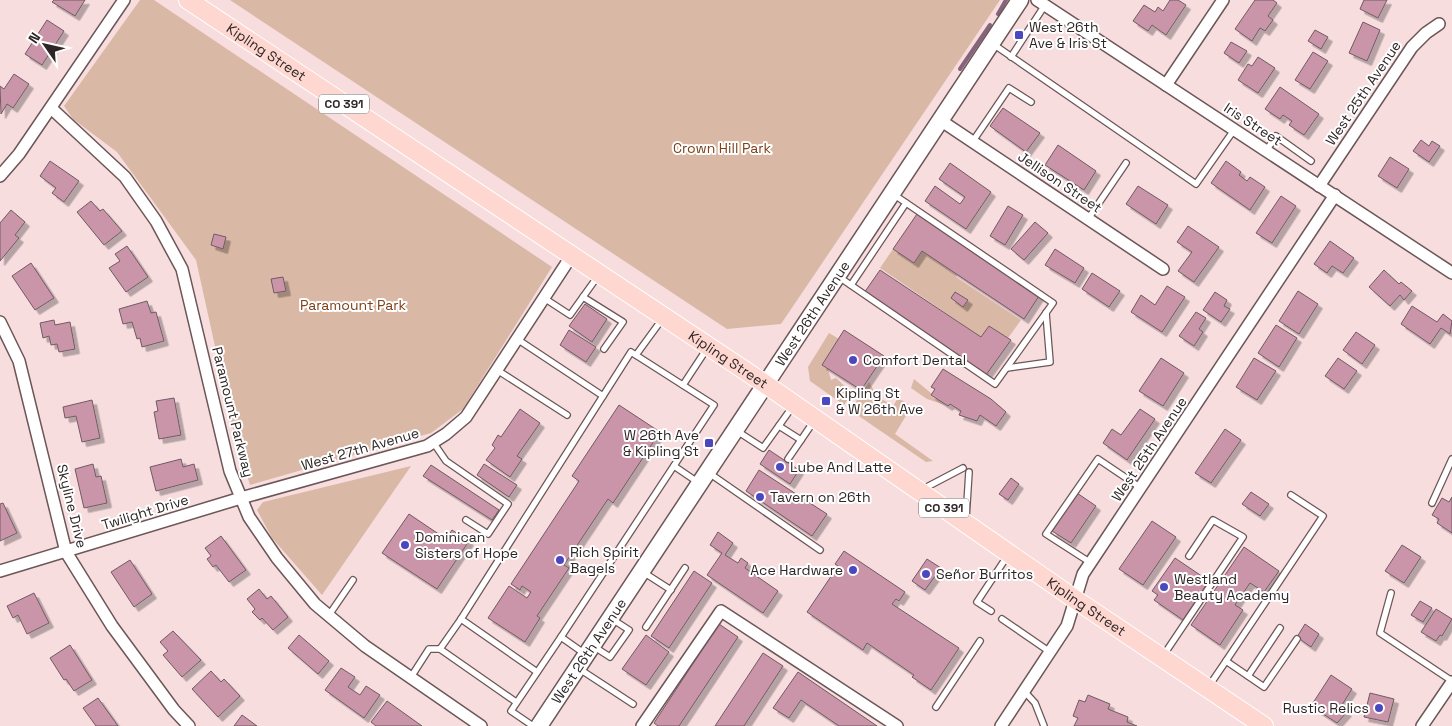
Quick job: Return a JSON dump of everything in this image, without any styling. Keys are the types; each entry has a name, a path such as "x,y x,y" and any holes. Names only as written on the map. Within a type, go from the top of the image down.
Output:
{"main road":[{"name":"Kipling Street","path":"188,0 765,384 1076,600 1264,726"}],"street":[{"path":"0,176 19,154 124,0"},
{"name":"West 26th Avenue","path":"539,726 765,384 844,281 892,194 1020,0"},
{"path":"1166,85 1223,0"},
{"name":"Iris Street","path":"1041,3 1452,273"},
{"name":"West 25th Avenue","path":"1319,186 1412,47 1426,33 1439,24"},
{"name":"Paramount Parkway","path":"51,108 125,177 156,221 182,269 230,471 249,517 277,558 315,604 365,646 481,726"},
{"name":"Jellison Street","path":"940,120 1163,269"},
{"name":"West 25th Avenue","path":"1001,726 1067,626 1083,574 1335,196"},
{"name":"West 27th Avenue","path":"241,498 427,446 433,442 466,417 572,256"},
{"name":"Skyline Drive","path":"0,322 19,361 44,454 66,552 112,626 174,710 189,726"},
{"name":"Twilight Drive","path":"0,571 241,498"},
{"path":"642,726 721,611 897,726"},
{"path":"1422,726 1452,682"}],"lane":[{"path":"1011,57 1041,3"},
{"path":"991,43 1196,184 1234,130"},
{"path":"973,141 1009,88 1031,102"},
{"path":"1266,151 1276,136 1311,161"},
{"path":"1088,219 1126,163"},
{"path":"892,194 906,203 1053,303 995,384 844,281 906,203"},
{"path":"544,298 570,315 599,274"},
{"path":"583,297 622,322 604,350"},
{"path":"1007,368 1050,362 1046,313"},
{"path":"636,355 664,317"},
{"path":"517,339 603,396"},
{"path":"683,385 708,346"},
{"path":"440,649 632,352 714,405 516,702 511,711 533,726"},
{"path":"497,370 567,415"},
{"path":"735,430 763,448 794,404"},
{"path":"788,459 815,419"},
{"path":"779,426 800,440"},
{"path":"433,442 446,461 508,504 488,534 466,520"},
{"path":"1091,563 1046,534 1098,459 1141,488"},
{"path":"1432,503 1452,459"},
{"path":"674,466 703,478 820,550"},
{"path":"920,491 963,468"},
{"path":"965,523 969,472"},
{"path":"1208,688 1323,516 1291,495"},
{"path":"1162,658 1243,537 1213,520 1189,556"},
{"path":"991,612 977,602 1009,554"},
{"path":"646,627 686,568"},
{"path":"642,571 671,590"},
{"path":"329,615 353,580"},
{"path":"1391,593 1380,633 1452,682"},
{"path":"460,619 537,672"},
{"path":"1002,619 1050,652"},
{"path":"1248,676 1280,628"},
{"path":"561,637 586,656 633,704"},
{"path":"1226,661 1264,687 1297,639"},
{"path":"936,708 980,641"},
{"path":"411,677 429,649 440,649 516,702"},
{"path":"1024,691 1035,704 1044,726"}],"green space":[{"name":"Paramount Park","path":"140,0 154,0 552,267 463,409 431,433 250,485 233,428 196,260 117,152 73,119 64,106"},
{"name":"Crown Hill Park","path":"230,0 1000,0 781,324 727,329"},
{"path":"893,249 914,263 922,251 957,275 956,277 1021,320 1008,338 989,326 981,337 880,268"},
{"path":"829,333 839,339 822,365 828,369 831,380 836,378 852,393 844,405 810,381 808,367"},
{"path":"914,379 932,394 931,396 945,405 927,399 911,388"},
{"path":"869,382 877,396 893,406 898,398 908,404 903,412 907,414 895,434 933,461 926,462 850,410"},
{"path":"411,466 322,595 272,538 257,510 263,502"}],"building":[{"path":"54,0 85,0 75,16 52,2"},
{"path":"1170,0 1178,0 1186,5 1166,35 1152,25 1148,31 1133,21 1144,5 1155,12 1158,7 1163,11"},
{"path":"1255,0 1273,0 1277,3 1268,16 1273,20 1265,31 1260,28 1252,41 1235,29"},
{"path":"1364,0 1387,0 1378,18 1360,9"},
{"path":"47,20 64,31 42,65 25,54"},
{"path":"1363,22 1380,30 1367,61 1349,53"},
{"path":"1315,30 1328,37 1321,49 1308,41"},
{"path":"1231,42 1247,51 1239,63 1224,53"},
{"path":"1313,52 1328,61 1310,89 1295,80"},
{"path":"1258,57 1275,68 1258,93 1238,80 1248,64 1252,66"},
{"path":"14,74 29,84 13,108 7,104 1,114 0,86 4,89"},
{"path":"1280,87 1319,114 1304,135 1289,125 1292,121 1283,115 1280,119 1265,109"},
{"path":"1003,108 1040,133 1026,152 990,126"},
{"path":"1421,140 1429,146 1432,141 1440,146 1429,162 1413,151"},
{"path":"1058,145 1096,171 1084,190 1045,165"},
{"path":"1390,157 1409,169 1397,188 1378,176"},
{"path":"50,161 79,181 64,202 52,193 56,188 40,176"},
{"path":"1226,161 1241,172 1239,175 1247,181 1250,177 1265,187 1250,210 1211,183"},
{"path":"950,163 991,192 966,229 925,201 935,186 960,204 965,197 939,179"},
{"path":"1138,186 1168,205 1156,224 1126,204"},
{"path":"1281,196 1296,206 1272,243 1256,233"},
{"path":"91,201 100,211 103,209 122,231 104,245 77,212"},
{"path":"1008,206 1023,215 1005,245 990,236"},
{"path":"11,210 25,222 15,235 19,238 0,261 0,223"},
{"path":"917,214 1039,296 1024,319 922,251 914,263 893,249"},
{"path":"1035,222 1048,233 1024,260 1011,249"},
{"path":"1188,226 1219,247 1194,282 1178,271 1192,252 1177,242"},
{"path":"214,234 226,237 223,249 211,245"},
{"path":"1330,241 1354,258 1343,273 1332,266 1327,273 1314,264"},
{"path":"127,246 148,277 126,292 109,268 120,261 115,254"},
{"path":"1055,249 1084,268 1075,283 1045,265"},
{"path":"31,263 54,298 35,310 12,276"},
{"path":"880,270 981,337 989,326 1011,340 986,375 864,293"},
{"path":"1384,270 1399,284 1401,282 1412,291 1404,300 1400,295 1390,306 1369,287"},
{"path":"1092,273 1120,291 1109,307 1082,289"},
{"path":"283,277 286,291 274,293 271,279"},
{"path":"1167,286 1185,297 1162,332 1131,312 1141,295 1155,305"},
{"path":"1298,291 1318,304 1299,334 1279,321"},
{"path":"955,292 968,300 963,307 951,298"},
{"path":"1215,292 1227,300 1224,306 1230,309 1221,322 1203,310"},
{"path":"147,301 151,313 156,312 164,341 142,347 140,338 137,339 132,322 123,324 119,309"},
{"path":"585,304 607,319 592,342 569,326"},
{"path":"1412,306 1437,322 1443,314 1452,321 1450,334 1441,328 1430,344 1401,324"},
{"path":"1196,312 1206,318 1199,329 1203,332 1194,346 1179,336"},
{"path":"54,320 55,325 70,322 75,349 59,352 57,344 51,345 49,336 43,338 40,323"},
{"path":"1276,325 1297,338 1279,367 1258,353"},
{"path":"569,330 596,347 586,362 560,345"},
{"name":"Comfort Dental","path":"844,330 884,356 861,390 822,365"},
{"path":"1356,332 1375,345 1362,364 1343,350"},
{"path":"1161,358 1184,373 1163,406 1139,391"},
{"path":"1254,358 1276,371 1257,400 1236,387"},
{"path":"1338,358 1357,371 1344,389 1325,376"},
{"path":"943,369 991,399 1006,412 996,426 980,415 977,421 959,415 961,411 950,404 948,406 931,395 935,389 931,387"},
{"path":"174,398 181,435 159,439 154,412 158,411 156,401"},
{"path":"92,400 100,438 82,442 76,416 65,418 63,407"},
{"path":"619,405 660,432 613,503 608,499 564,565 569,568 537,616 540,618 525,642 488,618 509,586 527,598 531,592 522,586 520,590 511,584 579,481 572,476"},
{"path":"520,409 540,423 517,456 522,459 510,477 486,460 495,448 492,445 498,435 501,437"},
{"path":"1140,409 1155,419 1127,460 1103,443 1112,429 1121,435"},
{"path":"1225,429 1241,440 1211,483 1195,473"},
{"name":"Lube And Latte","path":"769,450 799,470 790,484 760,464"},
{"path":"181,459 183,467 194,464 198,480 156,491 150,467"},
{"path":"93,464 96,477 101,476 107,503 84,508 75,469"},
{"path":"484,464 517,485 509,497 477,475"},
{"path":"431,465 499,510 492,520 423,476"},
{"path":"759,470 827,514 812,536 746,491"},
{"path":"1011,478 1019,484 1008,500 999,494"},
{"path":"1251,492 1269,504 1260,516 1242,504"},
{"path":"1077,493 1096,506 1071,543 1052,531"},
{"path":"1452,497 1452,533 1437,523 1439,519 1432,515 1442,498 1449,502"},
{"path":"3,503 17,533 0,541 0,504"},
{"path":"409,514 446,539 452,530 469,541 437,589 382,553"},
{"path":"1152,521 1176,537 1143,585 1119,569"},
{"path":"718,532 733,543 725,555 738,563 741,558 748,563 745,568 778,591 763,613 707,575 722,553 710,545"},
{"path":"221,536 246,570 229,582 216,565 213,567 207,559 211,556 205,548"},
{"path":"1402,545 1421,557 1404,583 1385,571"},
{"path":"1244,547 1279,571 1264,592 1250,583 1235,605 1243,610 1220,645 1191,625"},
{"path":"844,551 905,592 899,601 896,599 892,604 959,648 931,690 912,677 914,675 867,643 863,650 807,612 838,566 835,564"},
{"path":"1175,558 1209,581 1183,620 1154,600 1158,595 1152,591"},
{"path":"927,559 941,568 925,590 912,581"},
{"path":"130,560 152,594 134,607 111,572"},
{"path":"694,571 712,583 669,648 651,636"},
{"path":"259,589 267,599 271,596 288,617 273,630 262,618 260,620 252,612 255,609 247,599"},
{"path":"34,593 49,623 27,634 18,615 13,618 7,606"},
{"path":"1420,601 1432,608 1423,622 1411,615"},
{"path":"1436,609 1452,619 1442,636 1440,635 1436,641 1421,632"},
{"path":"719,624 738,637 679,726 658,726 654,723"},
{"path":"1305,624 1319,634 1311,647 1297,637"},
{"path":"173,631 201,660 182,677 163,655 168,651 160,642"},
{"path":"299,635 329,661 318,674 288,648"},
{"path":"646,635 669,652 646,685 622,669"},
{"path":"70,645 92,680 74,691 66,679 64,680 50,658"},
{"path":"763,653 783,666 744,726 715,726"},
{"path":"341,668 355,677 348,687 360,695 366,686 380,695 364,718 325,690"},
{"path":"211,671 221,682 224,679 240,696 218,717 192,689"},
{"path":"798,672 877,726 839,726 801,700 789,718 773,708"},
{"path":"1331,675 1352,689 1340,708 1347,712 1337,723 1311,706"},
{"name":"Rustic Relics","path":"1370,693 1394,699 1388,722 1364,717"},
{"path":"1088,695 1110,704 1108,709 1128,717 1127,722 1137,726 1074,726 1078,718 1073,716 1079,700 1085,702"},
{"path":"98,698 118,726 96,726 83,708"},
{"path":"387,701 422,726 376,726 371,722"},
{"path":"242,715 257,726 234,726"}],"waterway":[{"path":"998,14 1006,0"},
{"path":"960,69 990,25"}],"place":[{"name":"West 26th Ave & Iris St","path":"1019,35"},
{"name":"Comfort Dental","path":"853,360"},
{"name":"Kipling St & W 26th Ave","path":"826,401"},
{"name":"W 26th Ave & Kipling St","path":"709,443"},
{"name":"Lube And Latte","path":"780,467"},
{"name":"Tavern on 26th","path":"760,497"},
{"name":"Dominican Sisters of Hope","path":"405,545"},
{"name":"Rich Spirit Bagels","path":"560,560"},
{"name":"Ace Hardware","path":"853,570"},
{"name":"Señor Burritos","path":"926,574"},
{"name":"Westland Beauty Academy","path":"1164,587"},
{"name":"Rustic Relics","path":"1379,708"}]}
